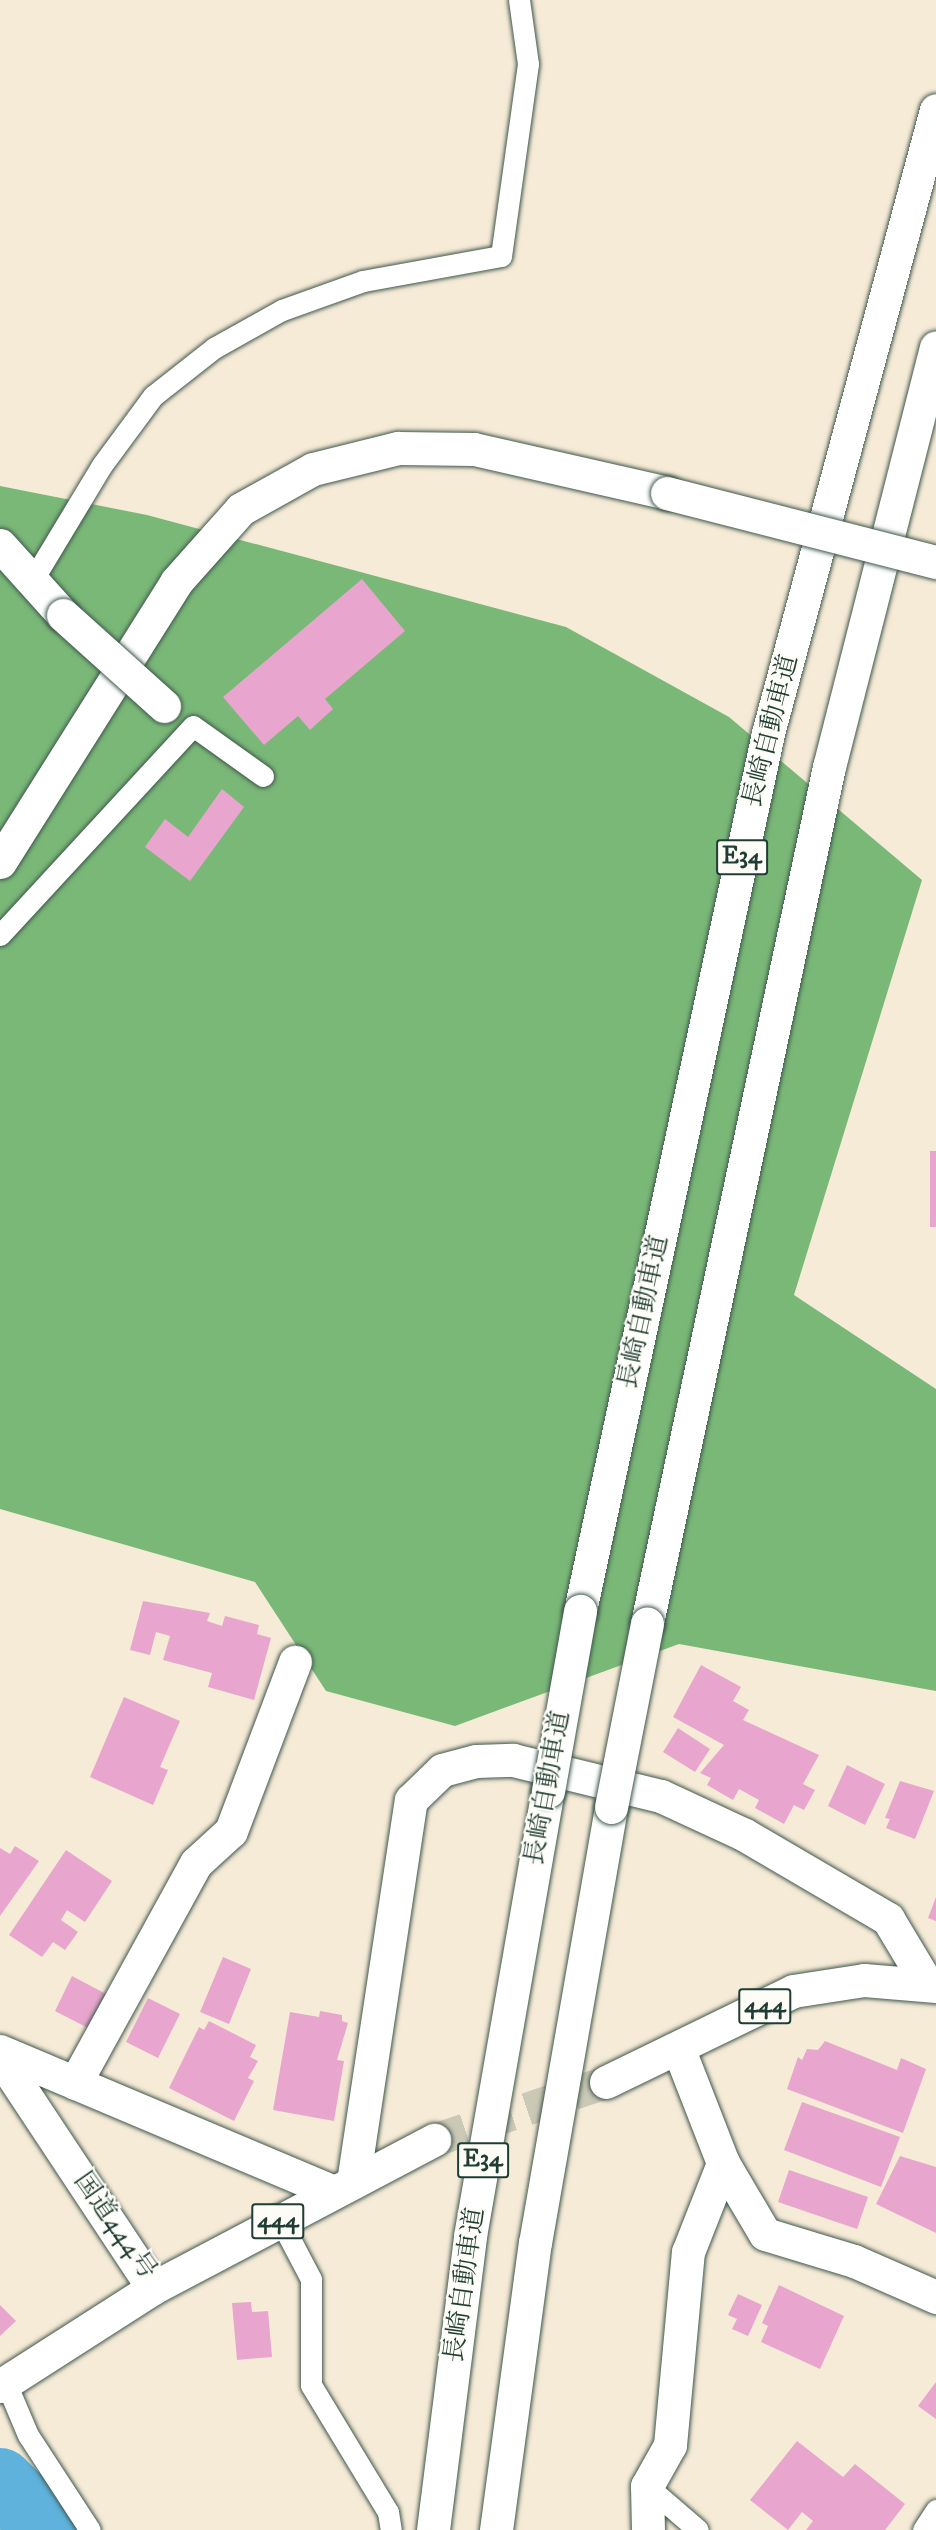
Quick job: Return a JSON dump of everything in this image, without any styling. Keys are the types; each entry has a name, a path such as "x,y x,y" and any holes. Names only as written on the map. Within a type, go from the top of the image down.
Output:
{"main road":[{"name":"長崎自動車道","path":"433,2530 470,2236 580,1611 768,733 936,110"},
{"name":"E34","path":"496,2530 535,2243 611,1807 647,1623 829,767 936,346"},
{"path":"0,862 176,582 241,509 303,475 398,448 474,449 667,493 936,562"},
{"path":"0,545 63,615 164,706"},
{"path":"75,2083 196,1863 231,1831 295,1662"},
{"path":"0,2051 75,2083 343,2187 411,1800 442,1770 476,1761 513,1760 660,1796 745,1835 888,1919 932,1985"},
{"name":"444","path":"606,2082 679,2050 793,1991 864,1980 932,1985"},
{"path":"679,2050 723,2163 765,2234 854,2261 936,2297"},
{"name":"国道444号","path":"0,2057 153,2288 434,2140"},
{"path":"648,2530 647,2486 670,2445 688,2252 723,2163"},
{"path":"3,2384 153,2288"}],"lane":[{"path":"32,580 102,465 153,396 214,348 282,309 363,281 501,256 528,64 519,0"},
{"path":"0,935 193,726 263,776"},
{"path":"280,2220 311,2279 311,2385 388,2512 391,2530"},
{"path":"3,2384 28,2435 90,2530"},
{"path":"647,2486 698,2530"},
{"path":"923,2530 936,2510"}],"green space":[{"path":"0,486 147,515 566,627 729,717 922,880 794,1295 936,1389 936,1691 679,1644 455,1726 326,1691 255,1582 0,1509"}],"building":[{"path":"362,579 405,631 325,699 333,709 310,730 298,716 264,745 223,697"},
{"path":"222,789 244,807 190,881 145,847 165,819 188,837"},
{"path":"930,1151 936,1151 936,1227 930,1227"},
{"path":"143,1601 210,1613 207,1621 222,1626 225,1616 259,1625 257,1634 271,1638 254,1700 208,1687 212,1673 163,1660 170,1636 156,1632 150,1655 130,1650"},
{"path":"701,1665 741,1687 733,1701 749,1710 743,1720 819,1755 803,1784 815,1790 804,1810 794,1805 784,1824 755,1808 759,1800 739,1789 733,1800 707,1785 711,1778 700,1773 724,1745 673,1717"},
{"path":"124,1697 180,1721 160,1767 168,1770 153,1805 90,1777"},
{"path":"678,1728 710,1749 695,1772 663,1752"},
{"path":"847,1765 885,1784 865,1825 828,1806"},
{"path":"900,1781 934,1791 915,1839 886,1828 890,1819 885,1818"},
{"path":"15,1846 39,1861 0,1916 0,1848 10,1854"},
{"path":"66,1850 112,1881 85,1922 67,1910 61,1920 78,1932 65,1950 53,1942 42,1957 9,1935"},
{"path":"936,1897 936,1921 928,1918"},
{"path":"223,1957 251,1969 229,2024 200,2012"},
{"path":"72,1976 106,1994 88,2028 55,2011"},
{"path":"148,1998 180,2014 158,2058 126,2042"},
{"path":"320,2011 342,2015 342,2021 348,2023 337,2060 344,2061 334,2121 273,2110 290,2012 319,2017"},
{"path":"209,2021 256,2045 250,2057 258,2061 248,2078 254,2081 234,2121 169,2088 199,2027 204,2030"},
{"path":"825,2041 897,2070 901,2058 926,2069 903,2133 787,2089 798,2057 802,2060 807,2049 818,2050"},
{"path":"802,2102 900,2137 881,2187 784,2150"},
{"path":"900,2156 936,2167 936,2233 876,2204"},
{"path":"789,2170 868,2197 857,2229 778,2202"},
{"path":"779,2285 844,2316 820,2369 761,2342 768,2326 762,2323"},
{"path":"738,2294 762,2305 748,2336 732,2329 737,2319 728,2315"},
{"path":"251,2302 252,2312 268,2311 272,2357 237,2360 232,2303"},
{"path":"0,2305 16,2321 0,2336"},
{"path":"936,2382 936,2419 918,2406"},
{"path":"797,2441 843,2477 855,2464 905,2504 885,2530 806,2530 813,2521 802,2512 788,2530 750,2500"}],"waterway":[{"path":"0,2482 49,2530"}],"tunnel":[{"path":"434,2140 606,2082"}]}
